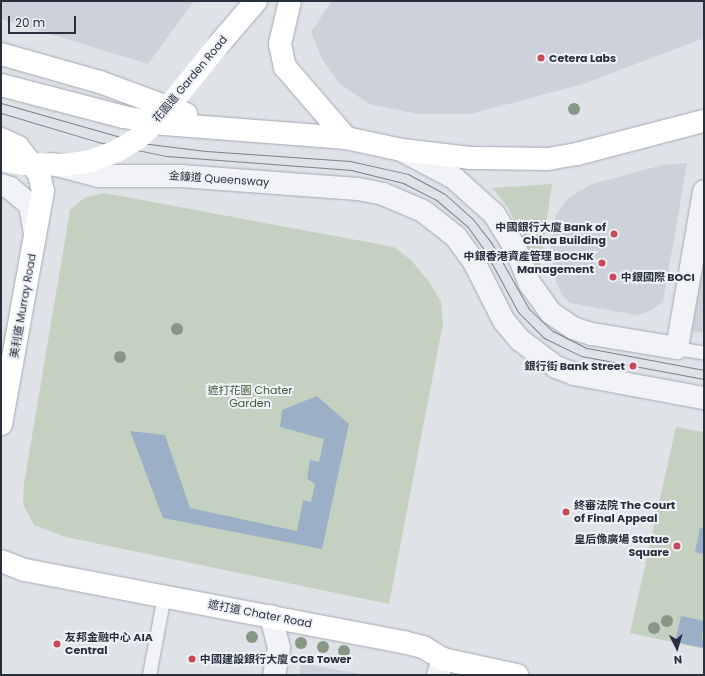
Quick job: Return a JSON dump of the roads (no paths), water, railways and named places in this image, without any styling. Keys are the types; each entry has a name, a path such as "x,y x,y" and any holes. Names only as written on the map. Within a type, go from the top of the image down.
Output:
{"main road":[{"path":"227,36 242,1"},
{"name":"花園道 Garden Road","path":"7,148 24,164 65,165 92,161 117,151 137,138 158,120 256,1"},
{"path":"290,1 280,44 285,67 346,138"},
{"path":"1,54 100,82 222,127"},
{"path":"1,85 124,117 164,124 222,127 346,138 402,150 470,158 548,159 577,154 704,121"},
{"name":"美利道 Murray Road","path":"1,424 43,191 39,174 7,148"},
{"name":"遮打道 Chater Road","path":"1,561 25,570 164,595 423,647 441,667 517,675"}],"street":[{"name":"金鐘道 Queensway","path":"7,148 65,169 99,176 181,176 358,189 383,194 407,203 438,221 456,237 473,260 504,322 538,356 556,367 574,374 704,398"},
{"path":"402,150 454,178 494,214 515,247 530,284 551,313 573,328 592,334 677,348 704,191"},
{"name":"美利道 Murray Road","path":"1,185 10,188 30,205 36,236"},
{"path":"271,616 279,648 274,675"}],"lane":[{"path":"677,348 704,353"},
{"path":"149,675 164,595"}],"water":[{"path":"317,396 349,424 322,549 163,518 130,431 165,435 190,508 297,531 303,500 311,502 315,484 307,479 310,460 319,462 324,439 280,427 282,410"},
{"path":"700,528 704,529 704,554 695,552"},
{"path":"681,616 704,621 702,635 704,648 675,642"}],"tram line":[{"path":"1,103 141,143 206,151 350,161 408,174 445,194 472,218 491,242 529,309 553,331 587,348 704,370"},
{"path":"1,113 98,142 166,156 351,170 403,183 435,199 467,226 484,249 518,312 544,338 581,356 704,379"}],"place":[{"name":"Cetera Labs","path":"541,58"},
{"name":"中國銀行大廈 Bank of China Building","path":"614,234"},
{"name":"中銀香港資產管理 BOCHK Management","path":"602,263"},
{"name":"中銀國際 BOCI","path":"613,277"},
{"name":"銀行街 Bank Street","path":"633,366"},
{"name":"終審法院 The Court of Final Appeal","path":"566,512"},
{"name":"皇后像廣場 Statue Square","path":"677,546"},
{"name":"友邦金融中心 AIA Central","path":"57,644"},
{"name":"中國建設銀行大廈 CCB Tower","path":"192,659"}],"park label":[{"name":"遮打花園 Chater Garden","path":"250,397"}]}
